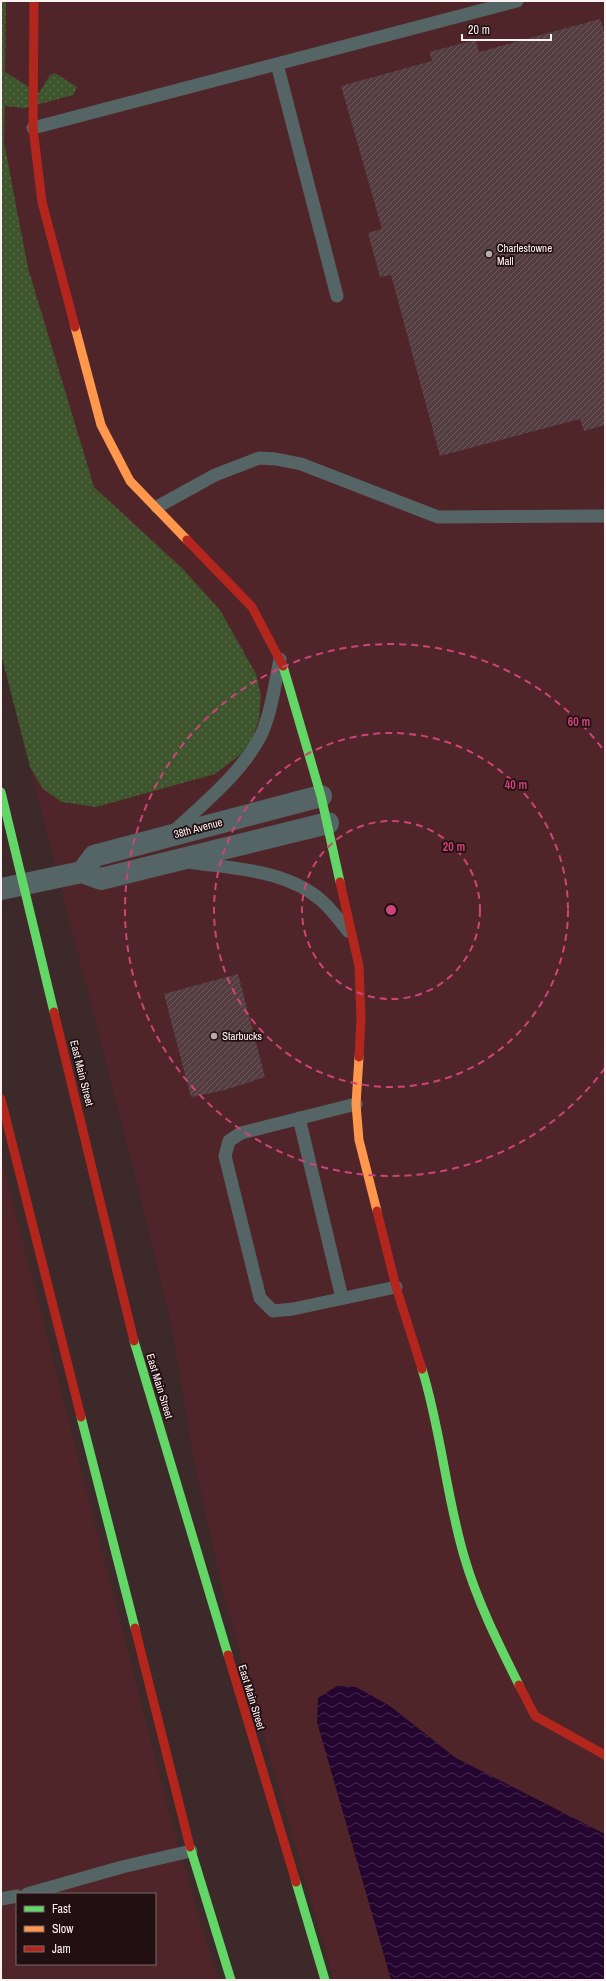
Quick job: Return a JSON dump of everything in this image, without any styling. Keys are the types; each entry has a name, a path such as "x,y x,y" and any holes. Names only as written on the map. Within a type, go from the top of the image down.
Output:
{"main road":[{"path":"34,1 33,128 42,202 101,425 130,481 157,507 252,607 286,671 321,796 358,966 361,1019 356,1104 359,1140 396,1287 430,1394 445,1477 464,1557 494,1635 535,1716 605,1755"},
{"name":"East Main Street","path":"1,792 136,1350 325,1980"},
{"path":"1,1100 191,1851 231,1980"}],"street":[{"name":"38th Avenue","path":"82,872 94,856 321,796"},
{"path":"1,888 82,872 100,879 328,823"}],"lane":[{"path":"33,128 517,1"},
{"path":"277,64 337,296"},
{"path":"157,507 215,475 246,462 265,458 300,464 438,517 605,516"},
{"path":"168,836 217,790 244,759 262,733 271,702 280,659"},
{"path":"174,860 272,874 306,890 322,901 352,935"},
{"path":"356,1104 241,1134 229,1141 225,1156 260,1298 273,1311 396,1287"},
{"path":"299,1118 342,1298"},
{"path":"31,1893 122,1867 191,1851"},
{"path":"1,1899 16,1896"}],"shaded area":[{"name":"Charlestowne Mall","path":"1,1 605,1 605,1980 334,1980 223,1593 194,1460 172,1327 139,1191 1,654"},
{"path":"1,1157 177,1843 218,1980 1,1980"}],"green space":[{"path":"1,1 6,1 5,72 39,93 50,75 55,73 77,87 73,95 25,108 5,106 4,142 28,268 94,487 183,569 220,610 256,674 261,695 259,719 252,740 240,755 215,774 96,807 62,802 43,789 30,767 1,654"}],"water":[{"path":"337,1686 356,1687 390,1706 456,1758 605,1834 605,1980 391,1980 317,1722 318,1698"}],"building":[{"name":"Charlestowne Mall","path":"600,19 605,34 605,425 584,431 580,419 440,456 391,275 380,277 368,233 382,229 341,86 432,61 429,52 476,40 479,52"},
{"name":"Starbucks","path":"238,974 265,1077 225,1090 191,1097 164,994"}],"traffic: fast":[{"path":"283,666 321,796 340,882"},
{"path":"1,792 54,1012"},
{"path":"134,1341 228,1655"},
{"path":"422,1369 429,1392 458,1533 469,1573 496,1638 519,1685"},
{"path":"81,1417 135,1628"},
{"path":"190,1847 231,1980"},
{"path":"296,1882 325,1980"}],"traffic: slow":[{"path":"75,327 101,425 130,481 187,540"},
{"path":"359,1057 356,1104 359,1140 377,1211"}],"traffic: jam":[{"path":"34,1 33,128 42,202 75,327"},
{"path":"187,540 252,607 283,666"},
{"path":"340,882 359,966 361,1019 359,1057"},
{"path":"54,1012 134,1341"},
{"path":"1,1099 81,1417"},
{"path":"377,1211 396,1287 422,1369"},
{"path":"135,1628 190,1847"},
{"path":"228,1655 296,1882"},
{"path":"519,1685 535,1716 605,1755"}],"place":[{"name":"Charlestowne Mall","path":"489,254"},
{"name":"Starbucks","path":"214,1036"}]}
